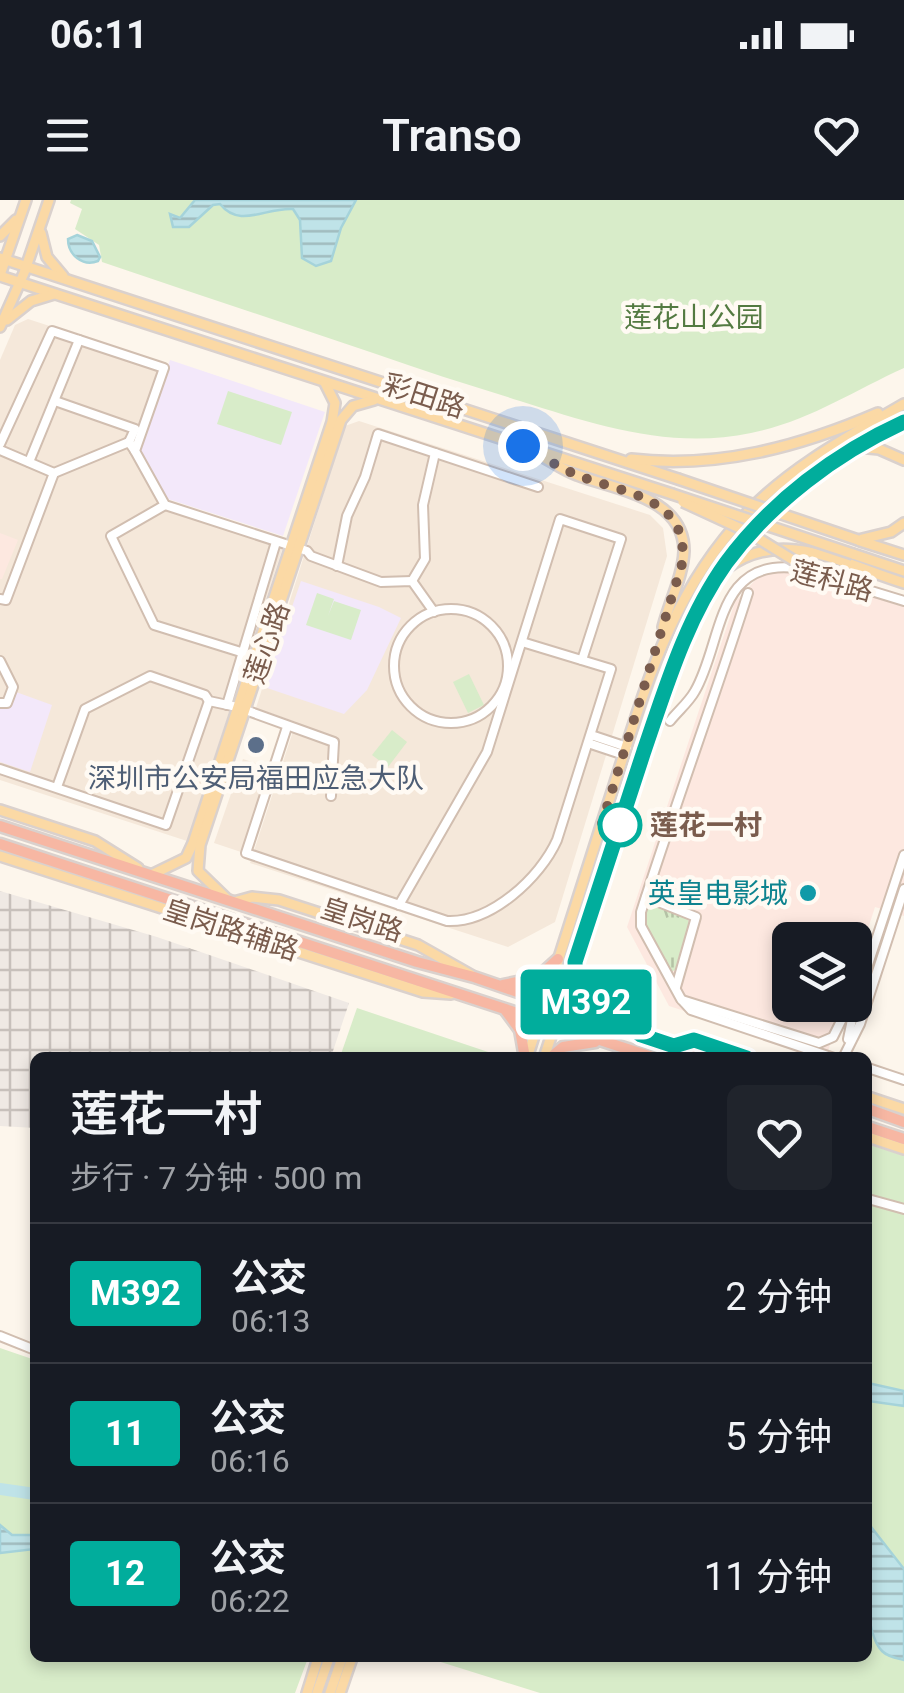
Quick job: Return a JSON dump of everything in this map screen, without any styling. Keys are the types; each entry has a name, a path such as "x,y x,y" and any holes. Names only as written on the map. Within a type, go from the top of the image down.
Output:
{"highway":[{"name":"皇岗路","path":"0,826 417,962 474,977 692,1052"},
{"name":"皇岗路","path":"0,844 633,1052"},
{"path":"497,985 537,978 558,959"},
{"path":"575,962 576,987 583,1001 616,1016 641,1035"},
{"path":"501,1007 520,1030 525,1052"},
{"path":"556,1052 564,1046 608,1042"},
{"path":"872,1111 904,1122"},
{"path":"872,1128 904,1139"}],"main road":[{"path":"0,329 49,200"},
{"path":"0,236 14,223 25,202"},
{"path":"0,276 25,202"},
{"path":"43,219 41,234 46,256 69,280"},
{"name":"彩田路","path":"3,258 904,556"},
{"name":"彩田路","path":"0,276 904,571"},
{"path":"0,329 21,307 36,298 55,294"},
{"name":"莲心路","path":"295,547 334,416 333,396 322,381"},
{"name":"莲心路","path":"148,874 177,865 190,852 236,707 344,414 356,404 380,400"},
{"path":"601,454 661,462 729,459 789,444 904,404"},
{"path":"652,668 689,587 746,514 814,458 904,404"},
{"path":"548,1052 673,662 712,585 743,542 786,498 851,449 904,422"},
{"path":"523,446 577,475 653,502 676,521 684,548 652,668 528,1052"},
{"path":"851,449 875,448 904,460"},
{"path":"672,494 690,507 748,532 809,570"},
{"path":"858,540 891,532 904,523"},
{"path":"712,585 741,558 778,547 904,582"},
{"name":"莲心路","path":"231,901 202,878 197,858 236,707"},
{"name":"皇岗路辅路","path":"0,810 95,841 148,874"},
{"name":"皇岗路辅路","path":"0,856 423,992 464,996"},
{"path":"674,1046 694,1040 729,1052"},
{"path":"872,1098 904,1109"},
{"path":"872,1138 904,1149"},
{"path":"307,1693 317,1662"},
{"path":"317,1693 327,1662"},
{"path":"330,1693 341,1662"},
{"path":"340,1693 351,1662"}],"street":[{"path":"52,331 164,368 132,447 54,472 0,447 52,331"},
{"path":"29,462 80,340"},
{"path":"55,402 135,428 132,447 165,505 295,547 381,582 412,581"},
{"path":"337,566 347,516 378,434 538,487"},
{"path":"412,581 426,559 423,505 435,453"},
{"path":"0,599 6,600 54,472"},
{"path":"165,505 111,536 154,625 244,653"},
{"path":"399,905 487,752 560,519 622,539 582,660"},
{"path":"236,707 244,653 276,542"},
{"name":"莲科路","path":"670,721 697,688 723,612 738,587 756,574 771,568 809,570 904,601"},
{"path":"412,581 434,612"},
{"path":"748,593 685,782 665,830 641,928 681,999 694,1012 823,1052"},
{"path":"434,612 471,612 488,622 507,653 504,690 493,706 461,723 442,723 424,717 399,690 394,672 396,652 404,634 417,620 434,612"},
{"path":"287,727 246,853 456,922 502,901 545,865 612,669 522,642"},
{"path":"0,661 12,687 6,703 0,704"},
{"path":"0,769 166,825 209,702 205,695 150,676 85,709 58,787"},
{"path":"209,702 236,707 334,742 330,796"},
{"path":"589,739 625,751"},
{"path":"872,950 904,855"},
{"path":"842,1052 860,1024 904,889"},
{"path":"646,897 696,916 676,987"},
{"path":"681,999 808,1041 824,1042 841,1022"},
{"path":"848,1043 851,1022"},
{"path":"872,1069 904,1080"},
{"path":"872,1200 904,1209"},
{"path":"0,1336 30,1348"}],"shaded area":[{"path":"28,319 164,363 134,445 166,501 285,541 187,841 0,780 0,360 15,325"},
{"path":"170,360 325,412 283,536 168,499 138,452"},
{"name":"莲花一村","path":"359,421 650,515 663,528 667,556 555,922 508,947 250,863 296,722 256,708 345,426"},
{"path":"0,533 18,540 2,579 0,579"},
{"path":"788,570 904,607 904,916 875,907 870,922 772,922 772,1022 837,1022 828,1052 811,1052 669,1006 627,927 735,602 760,575"},
{"path":"301,581 401,618 367,690 344,714 264,687"},
{"path":"16,692 52,705 30,772 0,762 0,707 10,707"},
{"path":"243,759 270,768 241,852 214,843"},
{"path":"0,891 157,937 349,1003 333,1052 30,1052 30,1128 0,1126"}],"green space":[{"name":"莲花山公园","path":"71,200 904,200 904,368 811,414 751,433 692,439 634,432 577,419 466,384 102,262 99,245 75,229 82,209"},
{"path":"228,391 292,412 281,445 217,424"},
{"path":"317,593 334,599 328,616 334,601 361,610 351,640 306,625"},
{"path":"469,674 484,705 468,713 453,682"},
{"path":"392,730 407,742 388,767 372,755"},
{"path":"654,905 685,914 689,922 675,970 671,972 644,925 647,909"},
{"path":"357,1008 488,1052 342,1052"},
{"path":"872,1142 904,1152 904,1693 540,1693 441,1662 872,1662"},
{"path":"0,1348 30,1358 30,1662 307,1662 295,1693 0,1693"}],"water":[{"path":"195,200 356,200 341,228 331,261 316,266 302,258 300,220 293,209 245,216 220,204 213,205 189,227 173,227 170,214 180,218"},
{"path":"77,235 92,241 100,257 98,261 82,261 74,255 68,239"},
{"path":"872,1384 904,1391 904,1406 872,1402"},
{"path":"0,1525 12,1535 30,1535 30,1550 0,1553"},
{"path":"872,1528 904,1569 904,1660 889,1656 875,1641"}],"waterway":[{"path":"0,1489 30,1493"}],"bus line":[{"name":"M392","path":"729,1052 694,1040 674,1046 641,1035 616,1016 583,1001 576,987 575,962 673,662 712,585 743,542 786,498 851,449 904,422"}],"place":[{"name":"深圳市公安局福田应急大队","path":"256,745"},
{"name":"莲花一村","path":"620,825"},
{"name":"英皇电影城","path":"808,893"}],"route":[{"path":"523,446 577,475 653,502 676,521 681,532 682,564 602,823 620,825"}]}
